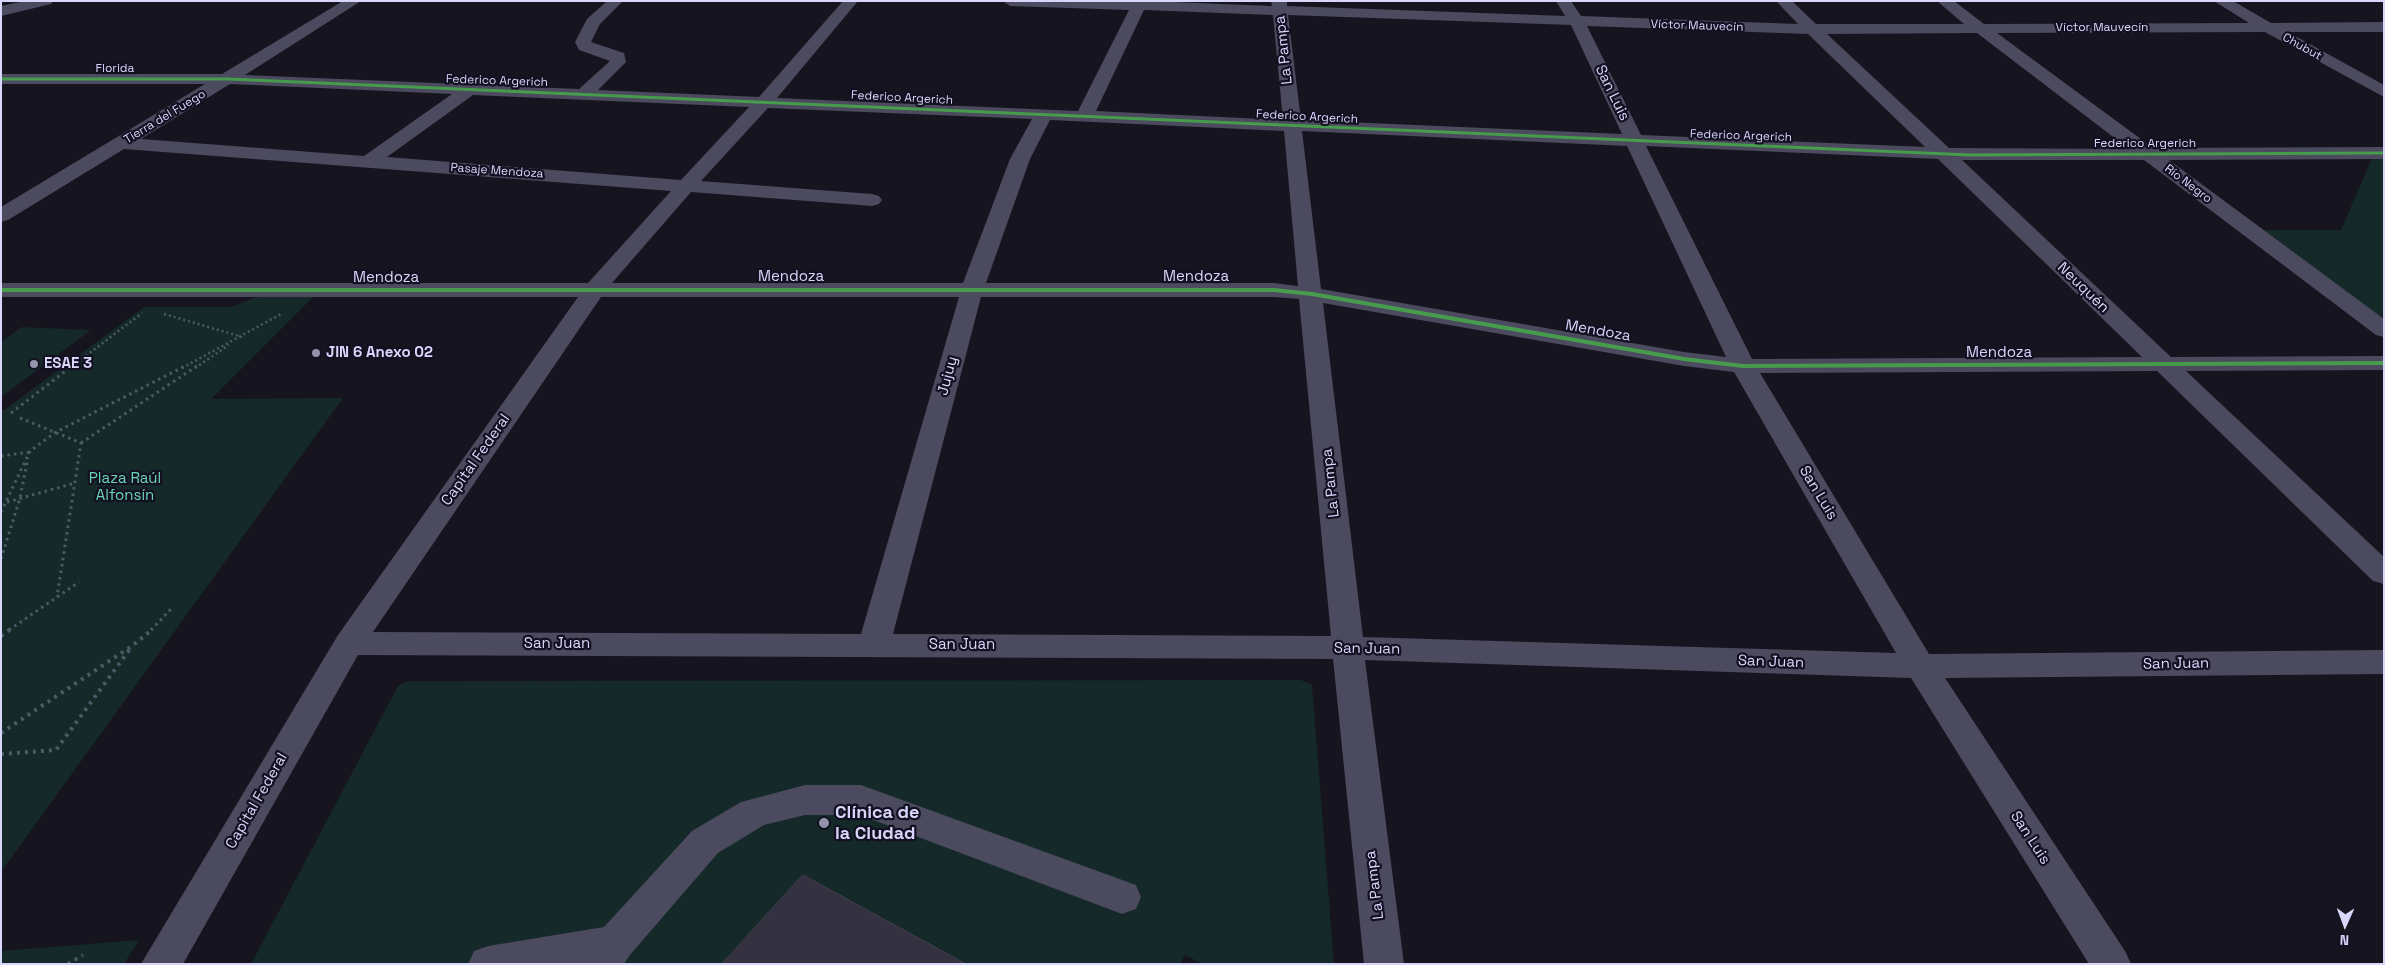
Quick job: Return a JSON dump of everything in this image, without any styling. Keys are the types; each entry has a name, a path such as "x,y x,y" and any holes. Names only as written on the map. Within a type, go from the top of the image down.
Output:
{"street":[{"path":"1,11 46,1"},
{"name":"Tierra del Fuego","path":"1,216 229,79 354,1"},
{"path":"584,94 618,62 618,57 590,50 584,47 583,42 593,22 616,1"},
{"name":"Capital Federal","path":"162,964 349,643 594,290 764,102 851,1"},
{"name":"Víctor Mauvecín","path":"1010,1 1570,12 1812,29 2384,27"},
{"name":"Neuquén","path":"1782,1 2384,574"},
{"name":"Río Negro","path":"1944,1 2384,330"},
{"name":"Chubut","path":"2221,1 2384,92"},
{"path":"1084,116 1139,4"},
{"name":"La Pampa","path":"1279,7 1312,294 1348,648 1384,964"},
{"name":"San Luis","path":"1570,12 1743,366 1920,666 2111,964"},
{"name":"Florida","path":"1,79 229,79"},
{"name":"Federico Argerich","path":"229,79 1635,142 1944,154 2384,153"},
{"path":"369,161 469,90"},
{"name":"Jujuy","path":"874,645 972,290 1020,160 1044,115"},
{"name":"Pasaje Mendoza","path":"122,142 872,200"},
{"name":"Mendoza","path":"1,290 1274,290 1312,294 1684,359 1743,366 2384,363"},
{"name":"San Juan","path":"349,643 1348,648 1920,666 2384,662"},
{"path":"488,964 609,954 705,842 754,813 805,800 861,800 1122,897"}],"path":[{"path":"11,413 147,309"},
{"path":"157,312 242,337"},
{"path":"58,597 81,443 242,337 284,312"},
{"path":"1,456 30,451 56,432 242,337"},
{"path":"20,418 81,443"},
{"path":"1,559 20,498 30,451"},
{"path":"1,512 30,451"},
{"path":"7,502 75,483"},
{"path":"1,636 79,582"},
{"path":"1,734 132,646 159,624 172,608"},
{"path":"1,754 56,750 132,646"},
{"path":"68,964 83,955"}],"green space":[{"path":"2372,158 2384,158 2384,321 2261,230 2341,230"},
{"name":"Plaza Raúl Alfonsín","path":"259,296 314,296 211,399 343,398 1,872 1,410 4,410 144,307 231,307"},
{"path":"22,327 91,330 1,397 1,342"},
{"name":"Clínica de la Ciudad","path":"1301,680 1312,685 1334,964 1203,964 1185,955 1180,964 966,964 803,875 726,959 733,964 251,964 398,686 408,681"},
{"path":"139,940 124,964 1,964 1,951"}],"building":[{"path":"803,875 966,964 722,964"}],"cycle path":[{"path":"1,79 229,79 1970,155 2384,153"},
{"path":"1,290 1274,290 1312,294 1684,359 1743,366 2384,363"}],"place":[{"name":"JIN 6 Anexo 02","path":"316,353"},
{"name":"ESAE 3","path":"34,364"},
{"name":"Clínica de la Ciudad","path":"824,823"}]}
